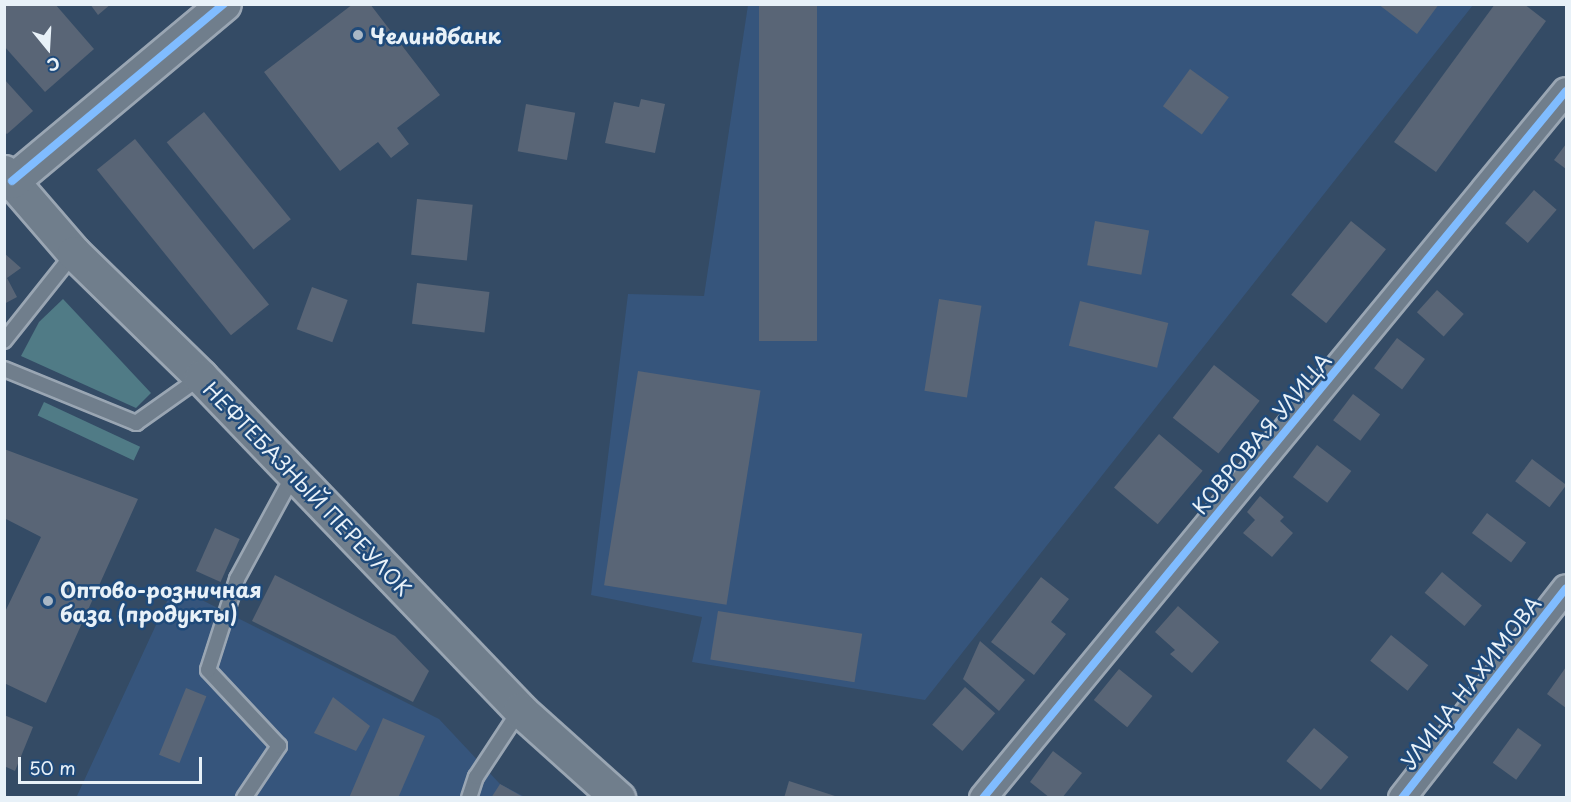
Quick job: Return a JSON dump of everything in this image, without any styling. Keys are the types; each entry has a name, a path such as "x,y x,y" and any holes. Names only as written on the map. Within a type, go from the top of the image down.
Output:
{"main road":[{"path":"8,177 224,4"},
{"name":"НЕФТЕБАЗНЫЙ ПЕРЕУЛОК","path":"8,177 74,253 201,377 520,710 618,798"}],"street":[{"name":"КОВРОВАЯ УЛИЦА","path":"983,798 1566,91"},
{"name":"УЛИЦА НАХИМОВА","path":"1402,798 1566,588"}],"lane":[{"path":"4,341 74,253"},
{"path":"4,369 136,423 201,377"},
{"path":"244,798 279,746 208,670 237,579 294,474"},
{"path":"469,798 476,777 520,710"}],"shaded area":[{"path":"748,5 1473,5 925,700 692,662 702,617 591,595 628,294 704,296"},
{"path":"174,586 439,719 500,784 525,797 76,798"}],"green space":[{"path":"63,299 151,393 136,408 21,356 39,322"},
{"path":"44,402 140,447 134,460 38,416"}],"building":[{"path":"4,4 55,4 94,49 45,92 4,46"},
{"path":"90,4 111,4 98,15"},
{"path":"353,4 370,4 440,95 397,128 409,144 391,158 378,142 340,171 264,72"},
{"path":"759,4 817,4 817,341 759,341"},
{"path":"1378,4 1439,4 1417,34"},
{"path":"1495,4 1524,4 1546,21 1436,172 1394,142"},
{"path":"1190,69 1229,97 1202,134 1163,106"},
{"path":"4,79 33,111 7,134 4,132"},
{"path":"641,99 665,104 655,153 605,143 614,102 639,107"},
{"path":"526,104 575,113 567,160 518,151"},
{"path":"204,112 291,219 254,249 167,142"},
{"path":"135,139 269,305 231,335 97,170"},
{"path":"1566,144 1566,169 1554,160"},
{"path":"1534,190 1557,210 1528,243 1505,223"},
{"path":"417,199 473,205 467,261 411,255"},
{"path":"1095,221 1149,231 1141,275 1087,265"},
{"path":"1351,221 1386,249 1326,323 1291,295"},
{"path":"4,253 21,268 7,278 17,297 4,304"},
{"path":"417,283 489,292 484,333 412,324"},
{"path":"312,287 348,300 332,342 297,329"},
{"path":"1437,290 1464,314 1444,336 1417,312"},
{"path":"939,299 981,306 967,398 924,391"},
{"path":"1080,301 1168,323 1157,368 1069,346"},
{"path":"1397,338 1425,359 1402,389 1374,368"},
{"path":"1214,365 1260,401 1218,454 1173,418"},
{"path":"638,371 760,390 727,605 604,585"},
{"path":"1353,394 1380,414 1360,441 1333,420"},
{"path":"1159,434 1203,471 1158,524 1114,488"},
{"path":"1317,445 1351,471 1327,503 1293,477"},
{"name":"Оптово-розничная база (продукты)","path":"4,449 138,499 46,703 4,683 4,614 41,537 4,518"},
{"path":"1532,459 1566,485 1549,507 1515,481"},
{"path":"1260,496 1284,517 1280,521 1293,533 1272,557 1243,533 1255,520 1247,512"},
{"path":"1487,513 1526,542 1511,562 1472,533"},
{"path":"215,528 240,539 221,582 196,571"},
{"path":"1442,572 1482,605 1464,626 1425,593"},
{"path":"275,575 395,636 429,671 413,702 252,621"},
{"path":"1041,577 1069,599 1051,622 1066,634 1034,675 991,642"},
{"path":"1178,606 1219,642 1192,673 1170,654 1175,650 1155,632"},
{"path":"718,611 862,634 855,682 710,659"},
{"path":"1391,635 1428,665 1408,691 1370,661"},
{"path":"980,641 1025,680 999,711 963,679"},
{"path":"1566,667 1566,708 1547,694"},
{"path":"1119,669 1152,696 1127,727 1094,700"},
{"path":"965,687 995,713 962,751 932,725"},
{"path":"186,688 206,696 179,763 159,755"},
{"path":"333,697 370,726 356,751 314,733"},
{"path":"4,715 33,727 15,771 4,766"},
{"path":"383,718 425,736 398,798 349,798"},
{"path":"1314,728 1348,757 1321,790 1286,761"},
{"path":"1518,728 1541,745 1516,780 1493,763"},
{"path":"1053,751 1082,773 1062,798 1050,798 1030,782"},
{"path":"789,781 838,797 838,798 784,798"},
{"path":"500,784 525,798 491,798"}],"cycle path":[{"path":"12,181 224,4"},
{"path":"983,798 1566,91"},
{"path":"1402,798 1566,588"}],"place":[{"name":"Челиндбанк","path":"358,35"},
{"name":"Оптово-розничная база (продукты)","path":"48,601"}]}
